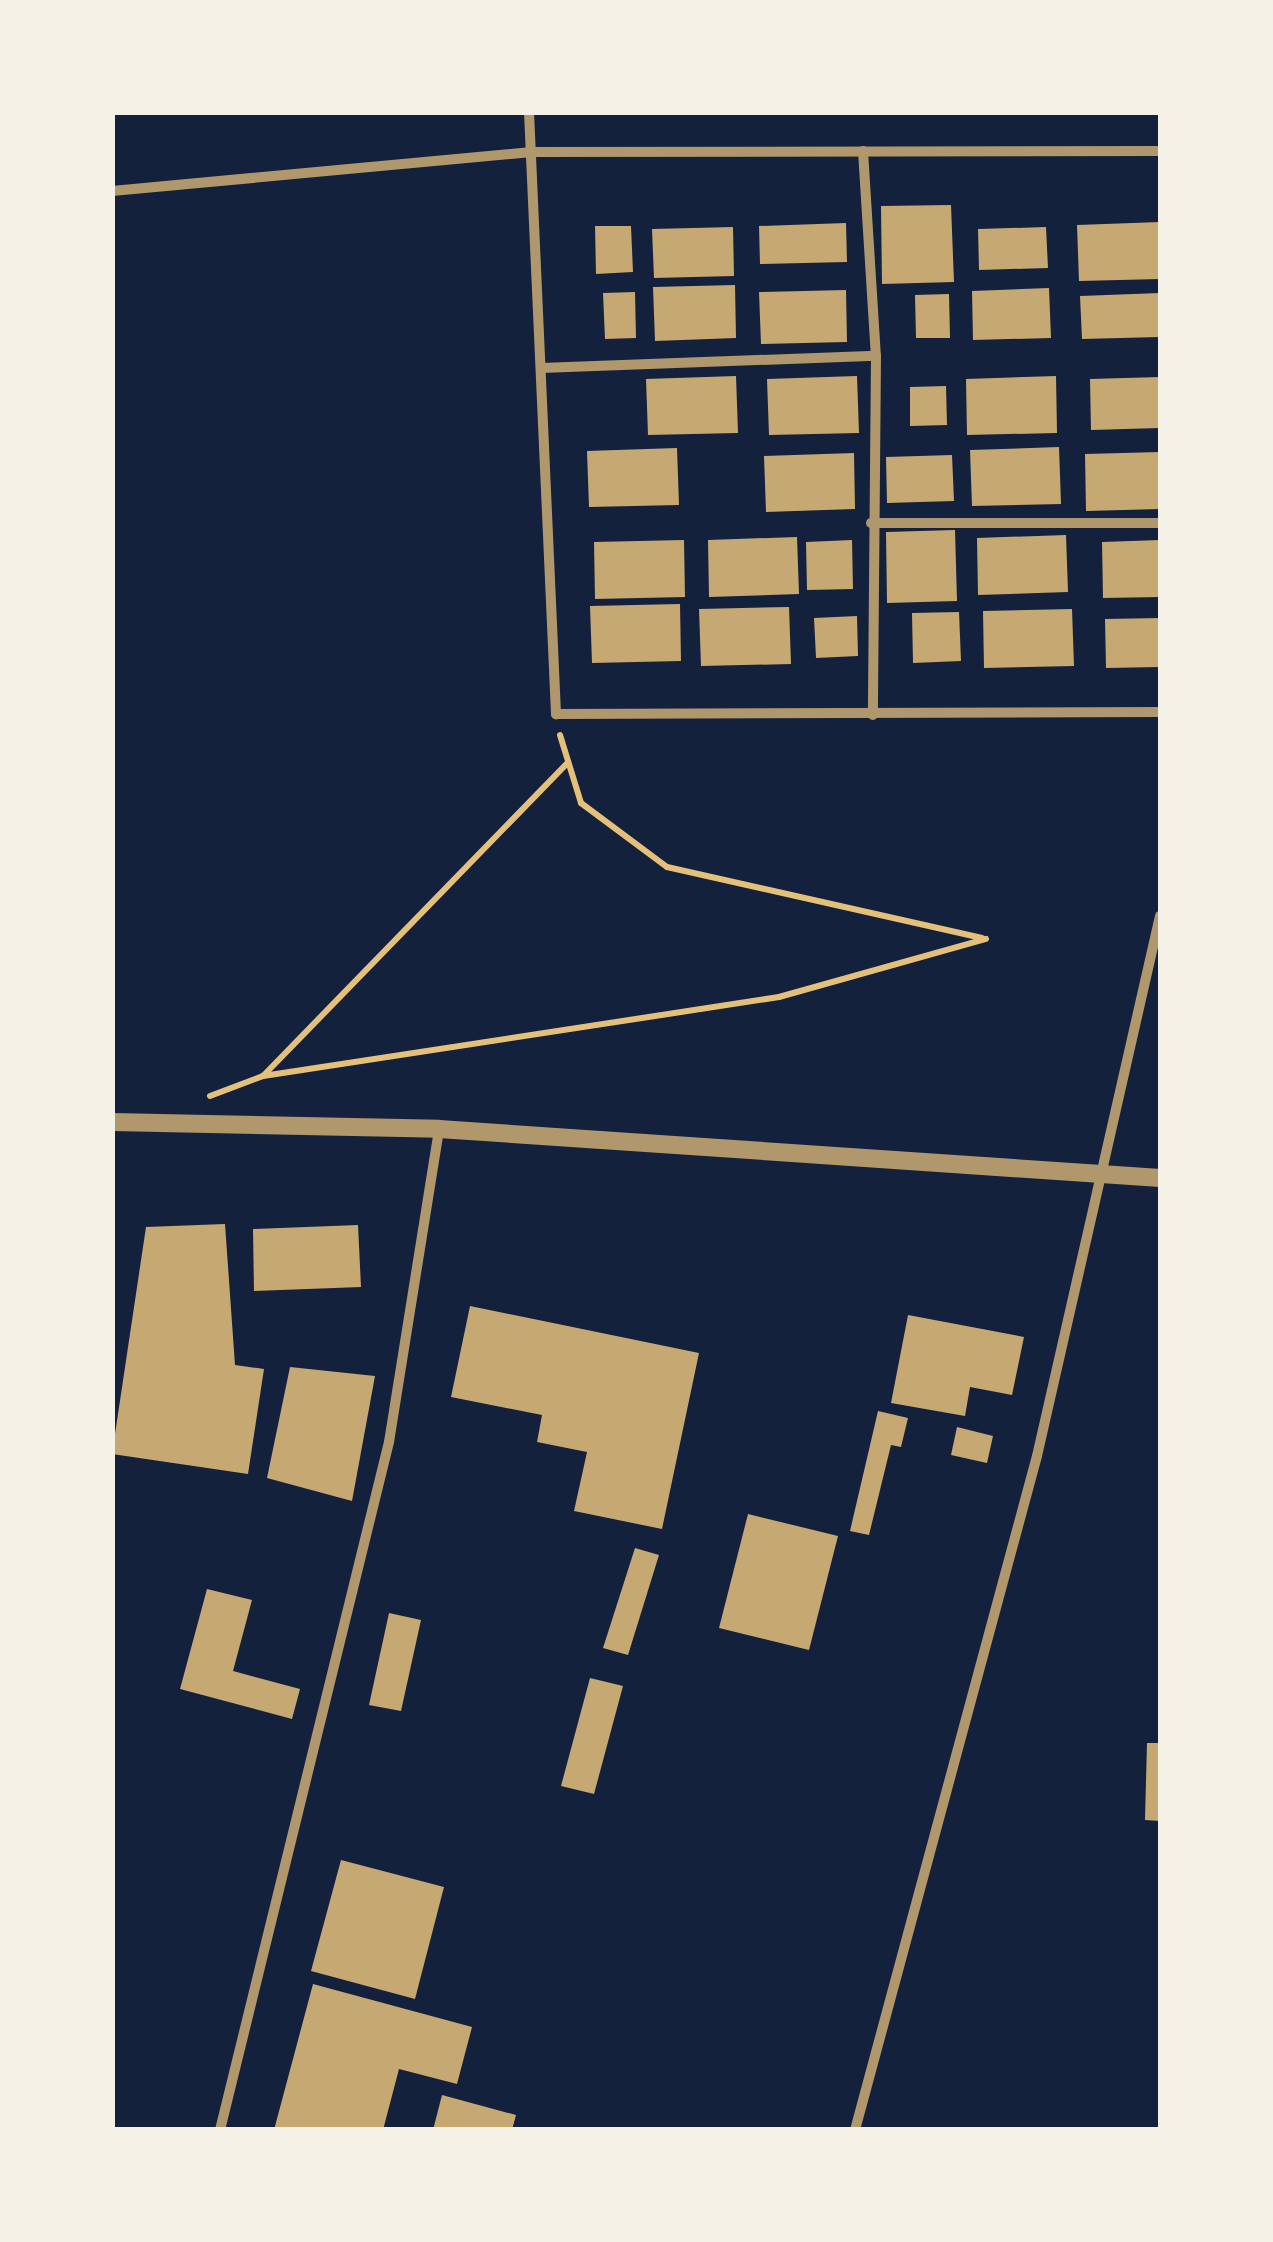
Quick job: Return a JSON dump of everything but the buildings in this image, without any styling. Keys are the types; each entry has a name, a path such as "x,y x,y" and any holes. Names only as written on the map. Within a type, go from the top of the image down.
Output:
{"street":[{"path":"530,112 556,714 1160,712"},
{"path":"112,190 529,152 1160,151"},
{"path":"863,152 876,356 871,523 872,715"},
{"path":"541,368 876,356"},
{"path":"871,523 1160,523"},
{"path":"855,2130 1106,1176 1160,916"},
{"path":"112,1122 439,1129 1160,1178"},
{"path":"220,2130 389,1442 439,1129"}],"path":[{"path":"188,1104 263,1076 778,997 986,939 667,867 580,803 566,764 556,714"},
{"path":"263,1076 566,764"}]}
